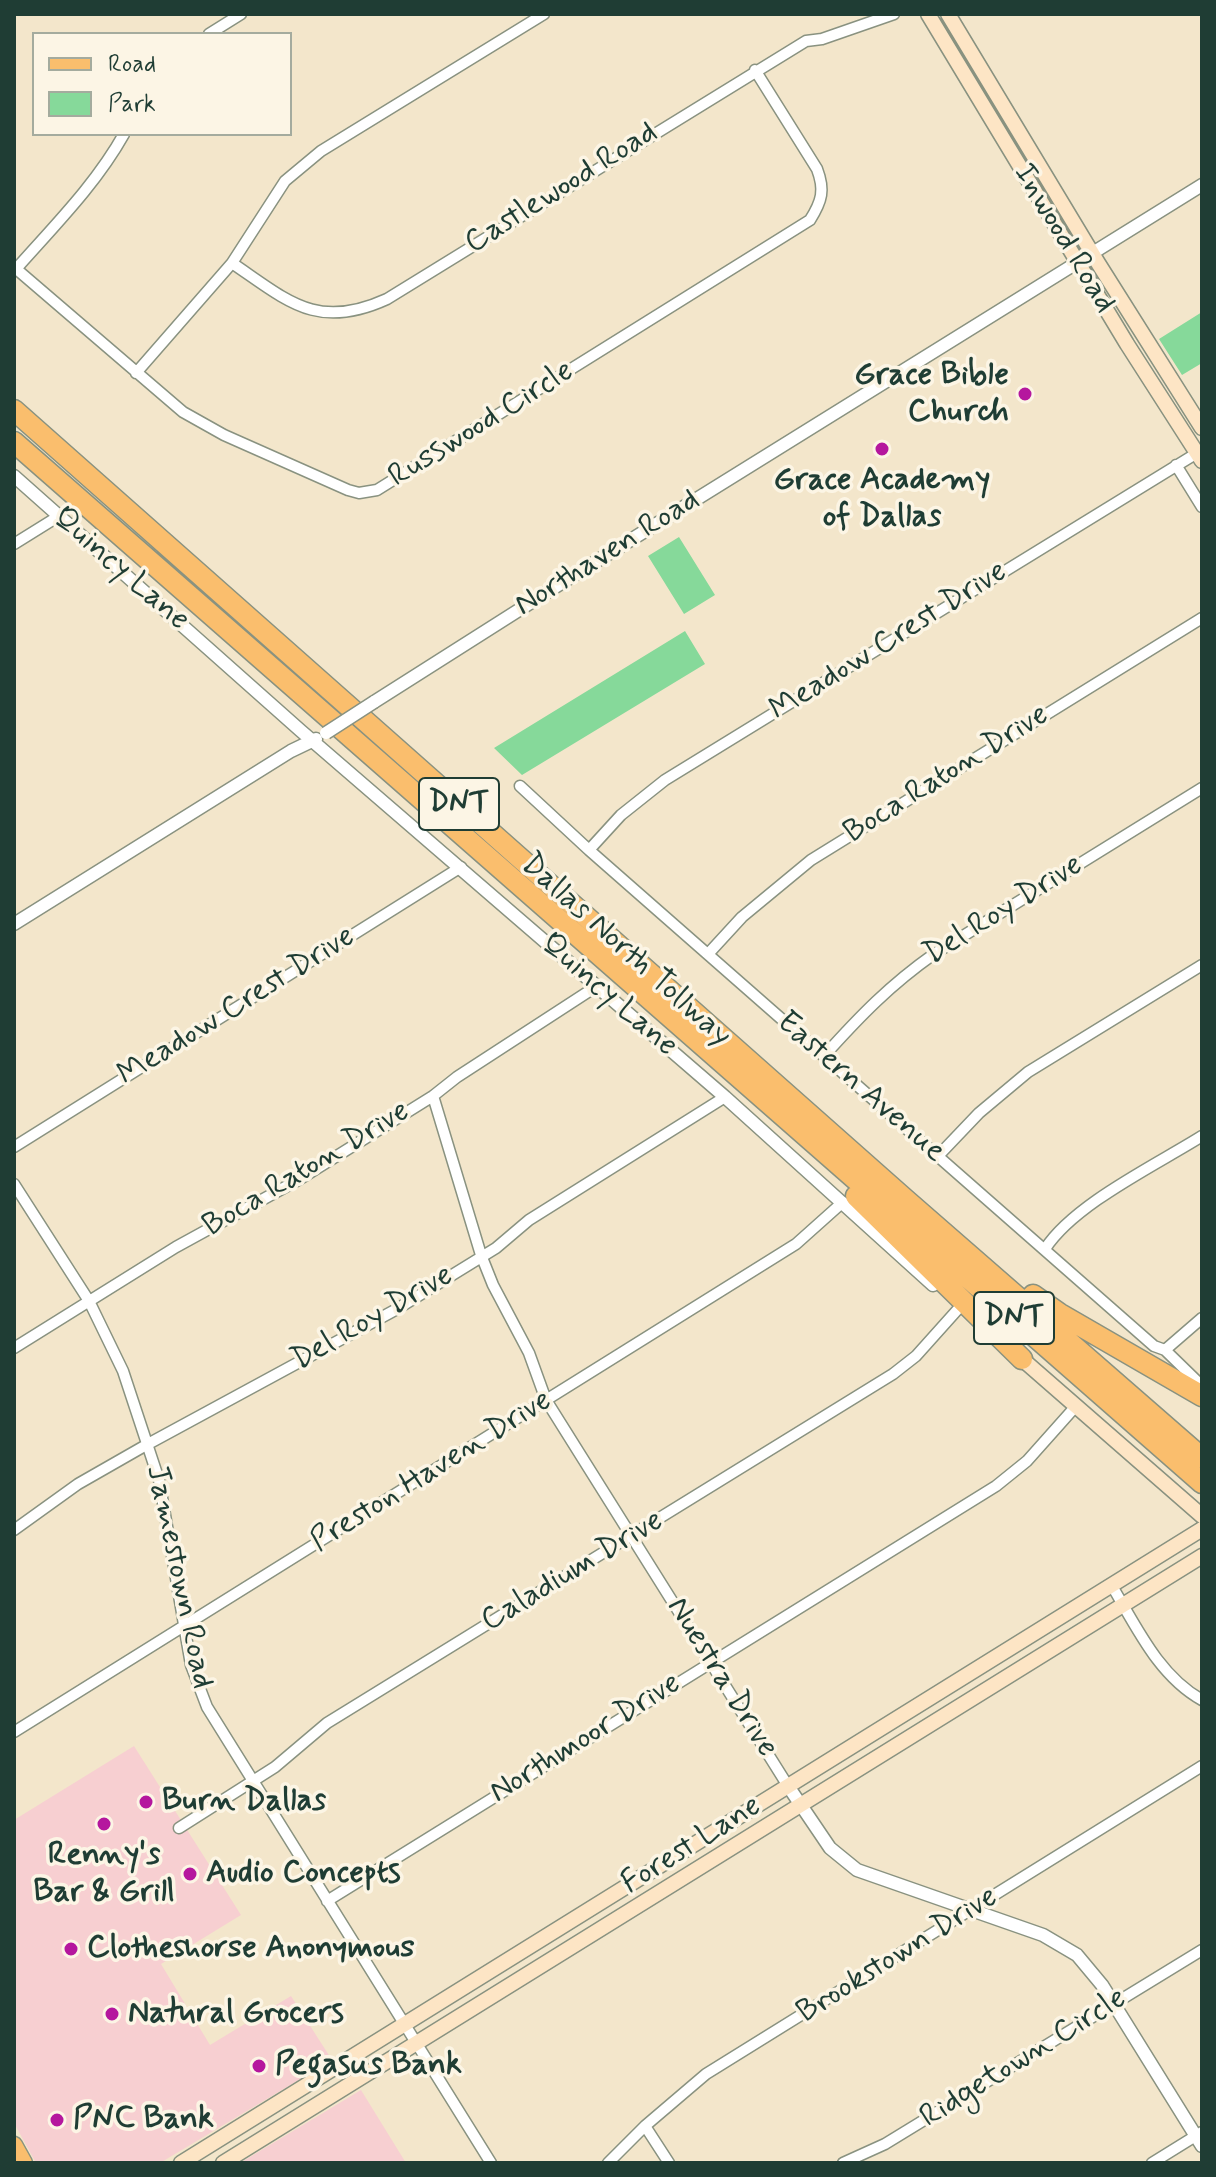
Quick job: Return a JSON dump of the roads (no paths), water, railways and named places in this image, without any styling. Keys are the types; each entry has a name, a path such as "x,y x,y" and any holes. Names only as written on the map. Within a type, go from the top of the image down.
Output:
{"highway":[{"name":"Dallas North Tollway","path":"14,410 1202,1458"},
{"name":"Dallas North Tollway","path":"14,442 1202,1483"},
{"path":"826,1154 850,1189 1022,1359"},
{"path":"972,1256 1060,1314 1202,1396"}],"main road":[{"name":"Inwood Road","path":"928,14 1077,262 1200,454"},
{"name":"Inwood Road","path":"948,14 1202,428"},
{"name":"Quincy Lane","path":"1022,1359 1202,1516"},
{"path":"1177,1545 1189,1526 1189,1513 1182,1500"},
{"name":"Forest Lane","path":"181,2163 1202,1529"},
{"name":"Forest Lane","path":"223,2163 1202,1556"},
{"path":"999,1656 1010,1674"},
{"path":"896,1721 907,1738"},
{"path":"575,1919 587,1938"},
{"path":"318,2079 329,2097"},
{"path":"14,2145 24,2163"}],"street":[{"path":"212,32 241,14"},
{"path":"136,373 232,263 277,192 300,167 544,14"},
{"name":"Castlewood Road","path":"232,263 292,304 320,313 352,312 369,307 387,299 806,41 822,39 894,14"},
{"name":"Russwood Circle","path":"15,268 183,412 224,435 348,490 359,493 377,490 810,220 820,204 823,185 755,70"},
{"path":"15,268 98,176 123,136"},
{"name":"Northaven Road","path":"14,924 291,751 326,733 1202,185"},
{"name":"Meadow Crest Drive","path":"589,850 621,815 665,780 1176,465 1200,454"},
{"path":"1176,465 1202,507"},
{"name":"Quincy Lane","path":"14,476 313,741 725,1097 959,1308 1022,1359"},
{"path":"14,544 59,516"},
{"name":"Boca Raton Drive","path":"708,954 742,917 811,860 1202,618"},
{"name":"Eastern Avenue","path":"520,786 1154,1346 1165,1350 1202,1386"},
{"name":"Del Roy Drive","path":"824,1056 895,981 1202,788"},
{"name":"Meadow Crest Drive","path":"14,1147 461,867"},
{"path":"938,1156 979,1113 1028,1072 1202,965"},
{"name":"Boca Raton Drive","path":"14,1348 176,1247 300,1179 433,1096 477,1063 597,986"},
{"name":"Nuestra Drive","path":"433,1096 481,1255 493,1285 529,1353 546,1400 799,1804 830,1848 857,1870 1064,1945 1092,1970 1200,2138"},
{"name":"Del Roy Drive","path":"14,1530 78,1484 373,1323 496,1248 529,1220 725,1097"},
{"path":"1045,1249 1053,1237 1095,1202 1202,1136"},
{"name":"Jamestown Road","path":"14,1184 89,1301 123,1371 148,1444 166,1518 197,1683 207,1707 491,2163"},
{"name":"Preston Haven Drive","path":"14,1732 796,1244 843,1202"},
{"name":"Caladium Drive","path":"179,1828 275,1767 327,1723 893,1374 916,1356 959,1308"},
{"path":"1165,1350 1202,1318"},
{"name":"Northmoor Drive","path":"327,1901 996,1486 1027,1461 1076,1406"},
{"path":"1112,1586 1167,1674 1202,1700"},
{"name":"Brookstown Drive","path":"608,2163 645,2126 706,2074 1202,1766"},
{"name":"Ridgetown Circle","path":"843,2163 885,2144 1202,1950"},
{"path":"645,2126 669,2163"},
{"path":"1152,2163 1200,2138"}],"place":[{"name":"Grace Bible Church","path":"1025,394"},
{"name":"Grace Academy of Dallas","path":"882,449"},
{"name":"Burn Dallas","path":"146,1802"},
{"name":"Renny's Bar & Grill","path":"104,1824"},
{"name":"Audio Concepts","path":"190,1874"},
{"name":"Clotheshorse Anonymous","path":"71,1949"},
{"name":"Natural Grocers","path":"112,2014"},
{"name":"Pegasus Bank","path":"259,2066"},
{"name":"PNC Bank","path":"57,2120"}]}
